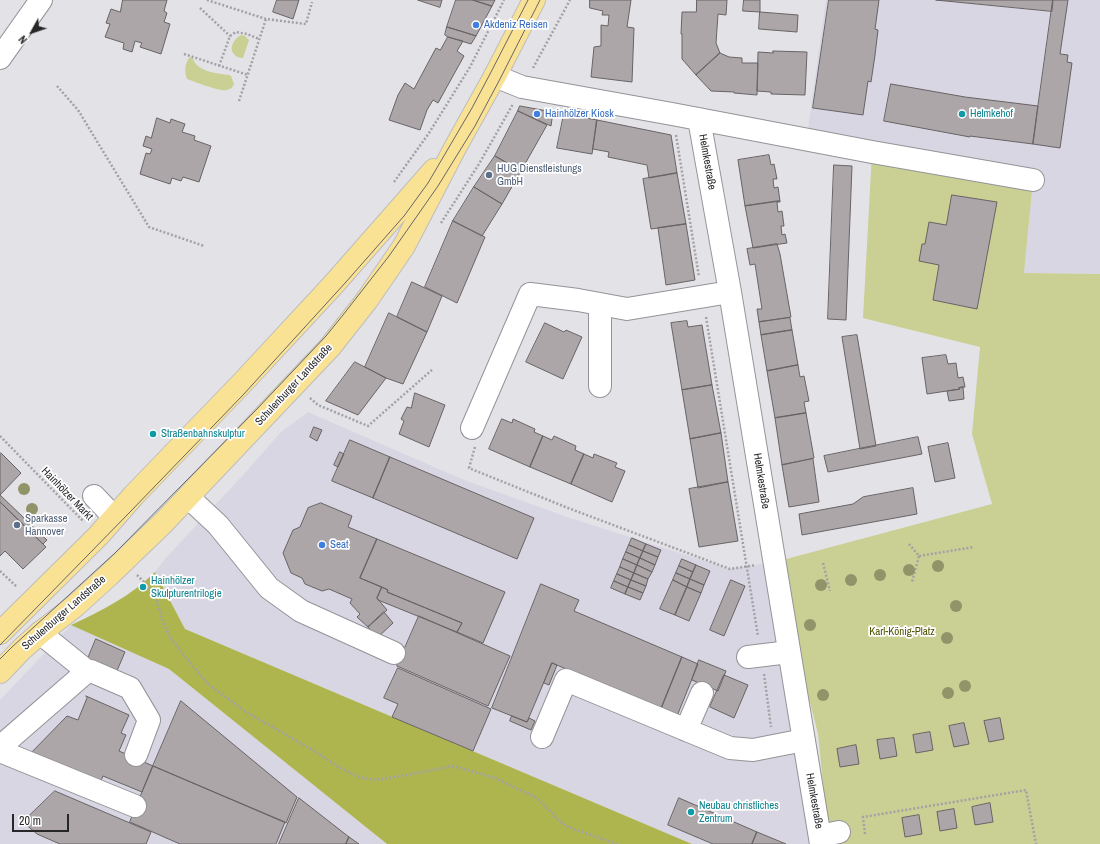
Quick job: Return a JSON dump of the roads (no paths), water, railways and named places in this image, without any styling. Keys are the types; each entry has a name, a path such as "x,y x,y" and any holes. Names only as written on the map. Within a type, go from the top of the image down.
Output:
{"main road":[{"name":"Schulenburger Landstraße","path":"0,672 22,649 75,606 163,523 330,347 367,300 404,246 534,0"},
{"name":"Schulenburger Landstraße","path":"0,633 90,529 103,505 279,344 456,146"}],"street":[{"path":"0,58 41,0"},
{"name":"Helmkestraße","path":"495,76 522,87 872,152 1033,180"},
{"name":"Helmkestraße","path":"699,119 730,292 804,740 827,837"},
{"path":"472,428 530,294 578,300 627,309 730,292"},
{"path":"600,304 600,386"},
{"path":"188,497 218,525 269,588 302,611 394,653"},
{"path":"40,633 87,671 94,671 130,688 149,720 136,755"},
{"path":"755,656 789,652"},
{"path":"0,748 87,671"},
{"path":"542,737 566,680 730,748 753,750 804,740"},
{"path":"686,730 702,692"},
{"path":"0,751 135,806"}],"tram line":[{"path":"0,645 243,395 404,216 428,183 472,108 528,0"},
{"path":"0,659 115,553 257,409 326,336 389,256 438,186 475,126 540,0"}],"place":[{"name":"Akdeniz Reisen","path":"476,25"},
{"name":"Hainhölzer Kiosk","path":"537,114"},
{"name":"Helmkehof","path":"962,114"},
{"name":"HUG Dienstleistungs GmbH","path":"489,175"},
{"name":"Straßenbahnskulptur","path":"153,434"},
{"name":"Sparkasse Hannover","path":"17,525"},
{"name":"Seat","path":"322,545"},
{"name":"Hainhölzer Skulpturentrilogie","path":"143,587"},
{"name":"Neubau christliches Zentrum","path":"691,812"}],"park label":[{"name":"Karl-König-Platz","path":"902,632"}]}
